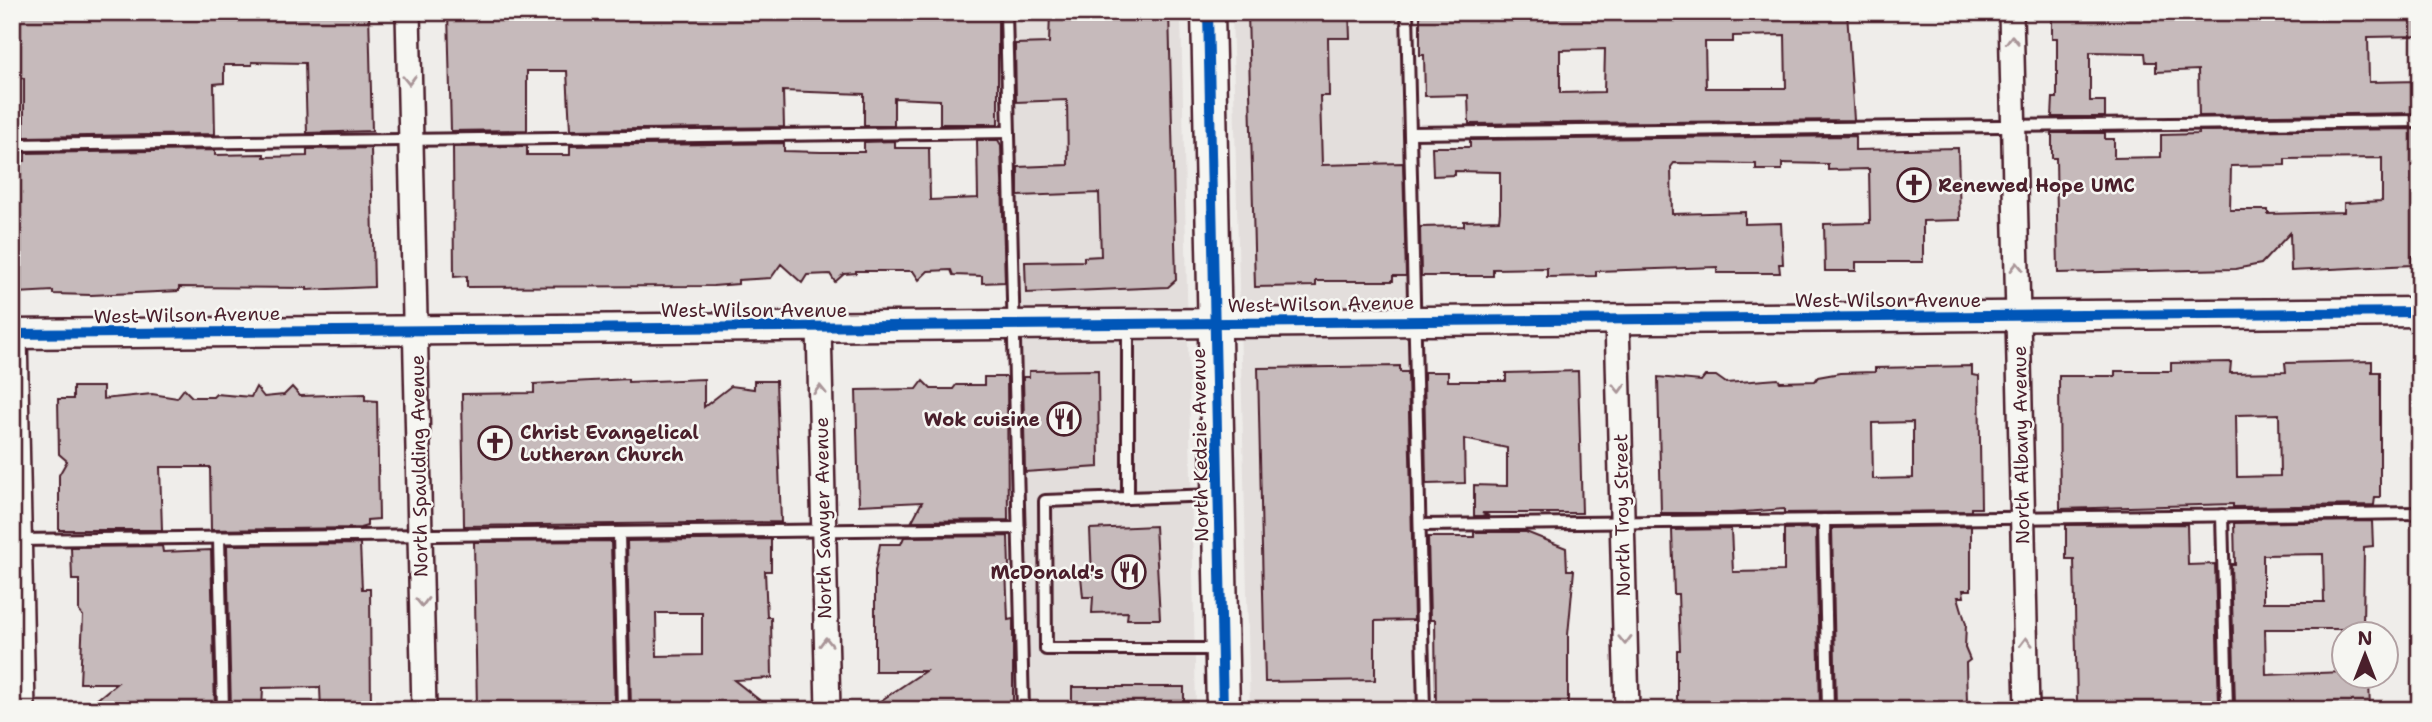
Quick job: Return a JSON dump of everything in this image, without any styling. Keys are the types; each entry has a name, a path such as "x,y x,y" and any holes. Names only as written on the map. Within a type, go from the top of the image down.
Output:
{"main road":[{"name":"North Kedzie Avenue","path":"1208,12 1223,710"}],"street":[{"name":"North Spaulding Avenue","path":"408,12 424,710"},
{"name":"North Albany Avenue","path":"2011,12 2027,710"},
{"name":"West Wilson Avenue","path":"14,334 2420,312"},
{"name":"North Troy Street","path":"1617,319 1627,710"},
{"name":"North Sawyer Avenue","path":"819,326 828,710"},
{"path":"14,334 16,540 23,710"}],"lane":[{"path":"1006,12 1023,710"},
{"path":"1407,12 1424,710"},
{"path":"1410,133 2420,121"},
{"path":"12,145 1009,132"},
{"path":"1128,323 1128,498"},
{"path":"1219,495 1045,501 1045,649 1222,649"},
{"path":"1420,525 2420,513"},
{"path":"2222,515 2227,710"},
{"path":"1824,520 1828,710"},
{"path":"16,540 1019,528"},
{"path":"619,533 623,710"},
{"path":"219,538 223,710"}],"shaded area":[{"path":"1007,12 1181,12 1196,710 1026,710"},
{"path":"1232,12 1407,12 1421,710 1250,710"}],"building":[{"path":"12,12 369,12 372,131 307,133 305,63 252,62 252,65 224,65 224,83 214,84 215,134 24,137 24,78 13,79"},
{"path":"448,12 998,12 998,124 940,124 940,100 894,98 894,126 864,126 864,94 783,91 784,127 570,130 567,71 527,71 527,130 451,131"},
{"path":"1050,12 1169,12 1176,280 1168,287 1026,293 1025,262 1084,261 1084,257 1101,256 1099,193 1018,196 1018,167 1068,165 1067,100 1016,102 1015,44 1049,43"},
{"path":"1248,12 1349,12 1350,38 1328,38 1329,96 1320,96 1322,165 1403,163 1406,276 1393,276 1393,281 1316,281 1316,286 1255,287"},
{"path":"1420,12 1847,12 1854,120 1469,124 1468,95 1425,96 1424,55 1420,55","holes":["1785,35 1786,88 1706,88 1705,42 1733,42 1733,36","1605,49 1604,92 1560,93 1560,50"]},
{"path":"2052,12 2420,12 2420,36 2368,37 2369,82 2420,81 2420,113 2199,116 2198,70 2156,72 2156,62 2146,62 2145,53 2090,52 2090,101 2105,101 2105,117 2052,117 2053,98 2057,98 2057,38 2052,38"},
{"path":"2420,129 2420,256 2412,256 2412,265 2291,271 2290,233 2261,264 2235,269 2058,273 2056,158 2052,158 2052,133 2105,133 2105,139 2114,139 2114,158 2161,157 2161,135 2199,134 2199,131","holes":["2382,158 2382,201 2344,203 2344,212 2268,214 2268,210 2230,210 2231,166 2285,165 2285,159"]},
{"path":"1855,136 1855,150 1958,148 1960,220 1923,221 1923,262 1856,262 1856,271 1825,271 1824,224 1870,223 1869,169 1828,170 1828,164 1782,163 1782,170 1756,170 1756,164 1674,163 1671,167 1672,214 1745,212 1745,224 1781,223 1783,264 1779,264 1780,273 1717,273 1717,267 1596,271 1596,276 1547,277 1547,268 1493,269 1493,276 1421,276 1420,227 1464,226 1464,221 1499,220 1500,212 1500,172 1455,171 1455,175 1433,176 1432,147 1470,147 1470,140"},
{"path":"977,140 998,140 1001,145 1005,282 982,283 982,276 953,275 951,270 928,271 919,280 913,271 856,271 844,274 835,282 830,274 807,275 802,283 781,264 771,278 738,280 738,284 713,286 467,287 467,276 454,277 453,147 527,146 527,155 570,155 570,146 784,143 784,151 864,152 864,142 895,141 895,148 929,148 930,200 978,198"},
{"path":"371,148 374,287 307,290 179,287 179,291 91,295 53,294 53,291 17,293 16,217 20,217 19,161 25,161 25,153 215,150 215,155 264,154 264,157 307,156 307,149"},
{"path":"2372,361 2372,372 2380,372 2380,497 2375,497 2374,505 2233,507 2233,504 2060,509 2059,376 2115,376 2115,371 2171,371 2171,363 2231,362 2230,373 2286,372 2285,363","holes":["2279,414 2280,476 2237,477 2236,415"]},
{"path":"1400,366 1400,372 1408,372 1414,620 1375,621 1375,680 1265,682 1258,368"},
{"path":"1972,366 1972,375 1979,376 1981,508 1971,508 1971,511 1784,513 1784,509 1731,513 1661,513 1658,377 1701,381 1705,376 1716,376 1726,383 1778,379 1780,382 1815,381 1818,377 1840,373 1875,372 1875,368","holes":["1913,422 1913,478 1873,479 1872,423"]},
{"name":"Wok cuisine","path":"1098,370 1099,467 1025,472 1023,377 1029,377 1029,371"},
{"path":"1578,371 1582,513 1482,513 1489,516 1474,516 1474,485 1507,486 1507,448 1464,439 1465,483 1426,484 1424,372 1448,372 1448,381 1506,381 1506,373"},
{"path":"984,377 1007,377 1008,520 912,521 922,502 859,505 856,390 917,389 923,381 931,389 953,389 956,385 984,385"},
{"path":"628,379 628,382 704,379 704,407 731,386 754,389 754,381 776,381 781,522 464,526 462,394 534,393 534,384"},
{"path":"73,387 103,387 103,399 152,394 177,398 184,389 192,397 213,397 216,394 251,397 256,387 264,397 284,395 292,387 300,396 365,394 365,400 377,401 379,519 367,520 367,526 360,528 211,530 210,467 160,467 162,530 59,530 59,475 67,461 59,454 58,399 73,399"},
{"path":"2372,521 2373,546 2364,547 2363,620 2330,620 2330,629 2265,629 2266,675 2330,673 2330,690 2369,690 2370,710 2321,710 2320,703 2235,705 2231,564 2235,564 2234,523","holes":["2323,554 2324,602 2263,602 2263,555"]},
{"path":"2187,524 2188,565 2215,564 2219,706 2087,710 2087,703 2077,703 2074,559 2066,559 2066,525"},
{"name":"McDonald's","path":"1155,526 1160,619 1127,619 1128,612 1092,613 1093,597 1083,597 1081,576 1092,576 1090,529"},
{"path":"1971,526 1971,590 1963,590 1964,597 1958,597 1966,624 1965,648 1970,660 1966,663 1967,703 1864,705 1864,710 1836,709 1832,528"},
{"path":"1816,528 1820,709 1684,708 1677,699 1677,650 1680,650 1678,594 1674,594 1672,530 1731,529 1733,572 1784,571 1784,529"},
{"path":"1474,532 1526,532 1566,548 1567,570 1574,570 1568,635 1568,709 1436,710 1435,620 1430,620 1428,537 1474,537"},
{"path":"1008,536 1009,567 1006,567 1008,620 1013,619 1013,707 867,710 925,671 875,671 875,571 880,544 901,544 904,537"},
{"path":"771,539 771,571 765,571 767,617 771,617 772,678 734,680 772,710 631,710 627,541","holes":["656,613 702,613 702,655 657,656"]},
{"path":"611,541 615,710 477,710 474,542"},
{"path":"360,544 362,589 370,589 371,710 321,710 320,687 263,688 262,710 231,710 227,545"},
{"path":"162,546 163,552 211,550 215,710 84,710 117,683 80,683 83,616 79,611 79,580 72,580 71,547"},
{"path":"1072,687 1184,687 1184,710 1072,710"}],"cycle path":[{"path":"1208,12 1223,710"},
{"path":"12,334 2420,312"}],"place":[{"name":"Renewed Hope UMC","path":"1914,185"},
{"name":"Wok cuisine","path":"1064,419"},
{"name":"Christ Evangelical Lutheran Church","path":"495,443"},
{"name":"McDonald's","path":"1129,572"}]}
